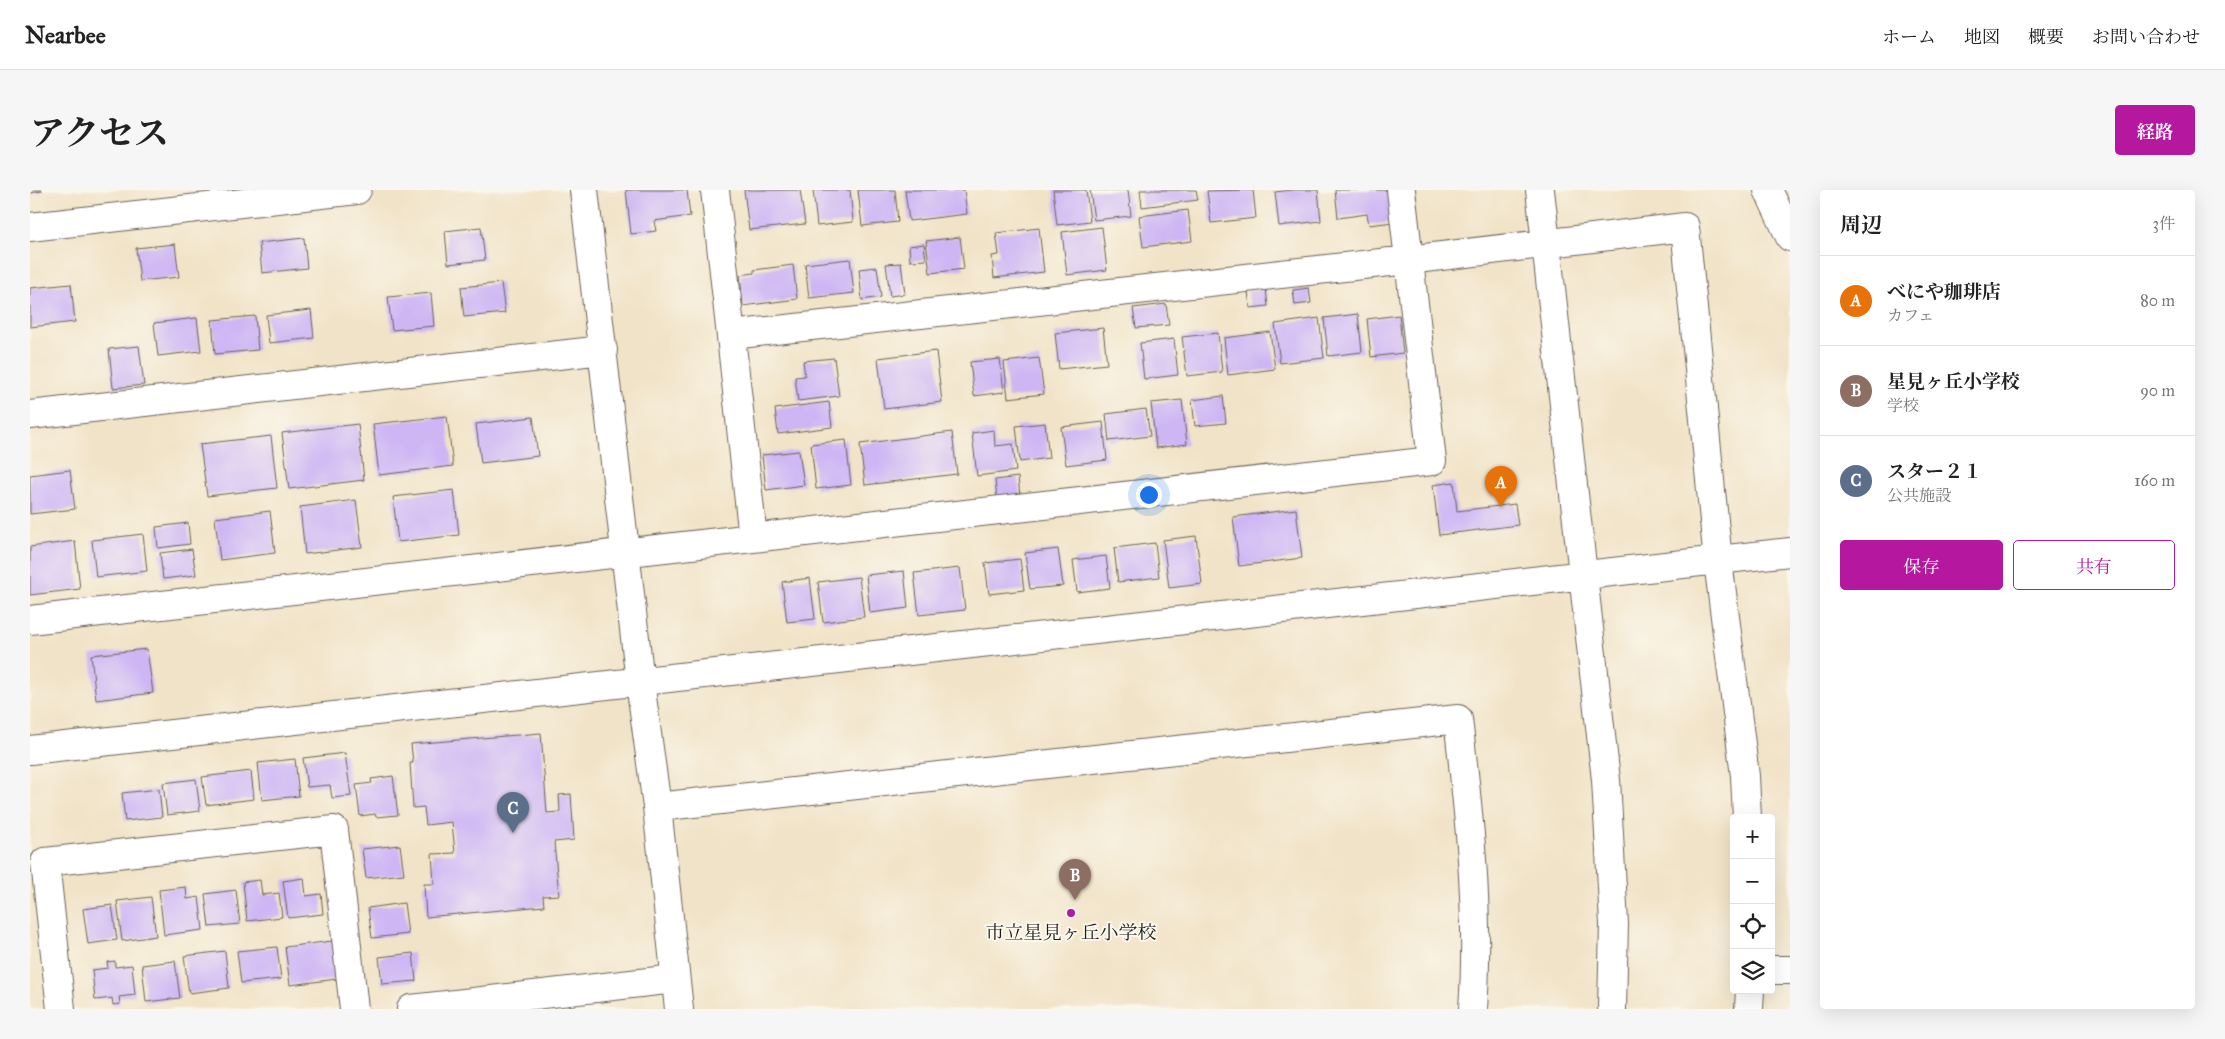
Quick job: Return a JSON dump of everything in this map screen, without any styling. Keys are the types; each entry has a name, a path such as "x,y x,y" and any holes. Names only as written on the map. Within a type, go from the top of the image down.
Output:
{"street":[{"path":"30,227 357,190"},
{"path":"584,190 679,1009"},
{"path":"715,190 753,538"},
{"path":"30,620 1432,461 1401,190"},
{"path":"1540,190 1606,780 1614,924 1612,1009"},
{"path":"1768,190 1790,237"},
{"path":"731,335 1408,260 1685,227 1718,561 1745,776 1747,814"},
{"path":"30,415 603,350"},
{"path":"30,750 1790,552"},
{"path":"657,807 1458,719 1471,834 1475,909 1476,971 1473,1009"},
{"path":"61,1009 45,862 334,830 354,1009"},
{"path":"1775,970 1790,970"},
{"path":"411,1009 675,978"},
{"path":"1749,1009 1750,994"}],"building":[{"path":"30,190 42,190 42,191 30,193"},
{"path":"626,190 687,190 690,216 654,221 656,231 631,234"},
{"path":"744,190 800,190 805,224 749,230"},
{"path":"813,190 850,190 853,222 817,226"},
{"path":"858,190 895,190 898,222 862,226"},
{"path":"905,190 964,190 967,214 909,221"},
{"path":"1053,190 1086,190 1090,221 1057,225"},
{"path":"1090,190 1128,190 1131,216 1094,220"},
{"path":"1140,190 1196,190 1198,200 1142,207"},
{"path":"1253,190 1256,218 1211,223 1207,191"},
{"path":"1318,190 1321,221 1279,226 1275,192"},
{"path":"1335,190 1390,190 1394,222 1369,225 1367,214 1338,218"},
{"path":"1188,210 1192,241 1143,247 1139,216"},
{"path":"481,227 485,260 448,264 445,231"},
{"path":"1102,227 1107,270 1067,275 1062,232"},
{"path":"1039,228 1044,272 994,278 992,256 999,255 996,233"},
{"path":"960,237 964,269 930,273 926,241"},
{"path":"304,238 307,268 262,273 259,243"},
{"path":"175,244 179,277 140,281 136,248"},
{"path":"924,244 926,260 910,261 909,246"},
{"path":"850,259 854,293 809,298 805,264"},
{"path":"901,263 905,294 890,296 886,264"},
{"path":"793,265 797,299 743,306 740,275 754,273 754,270"},
{"path":"877,267 881,297 862,300 859,269"},
{"path":"501,283 505,313 464,317 461,287"},
{"path":"71,284 75,322 30,327 30,288"},
{"path":"1309,288 1311,303 1295,305 1293,290"},
{"path":"1266,289 1268,306 1250,308 1248,291"},
{"path":"431,293 434,326 392,330 388,297"},
{"path":"1166,304 1169,325 1136,328 1133,308"},
{"path":"311,310 314,338 269,343 266,315"},
{"path":"1358,314 1362,352 1328,356 1324,318"},
{"path":"1399,315 1403,353 1371,357 1367,319"},
{"path":"255,316 258,350 215,354 212,320"},
{"path":"197,318 201,351 158,356 154,323"},
{"path":"1319,318 1324,358 1280,363 1275,324"},
{"path":"1103,328 1107,364 1059,369 1055,333"},
{"path":"1270,332 1275,369 1228,375 1224,338"},
{"path":"1218,333 1222,372 1187,376 1182,337"},
{"path":"1174,339 1178,375 1144,379 1140,343"},
{"path":"139,346 144,385 113,388 109,349"},
{"path":"936,351 942,402 884,409 878,358"},
{"path":"834,358 839,396 798,401 795,377 805,376 803,361"},
{"path":"1039,358 1044,394 1008,398 1004,362"},
{"path":"1000,359 1004,392 974,396 970,362"},
{"path":"1223,396 1226,423 1195,426 1192,400"},
{"path":"1182,400 1187,444 1156,448 1151,403"},
{"path":"829,402 832,427 778,434 775,409"},
{"path":"1146,409 1150,436 1109,441 1106,414"},
{"path":"447,416 453,466 379,475 373,424"},
{"path":"533,417 538,456 481,463 476,424"},
{"path":"1103,422 1107,460 1066,465 1061,427"},
{"path":"1045,423 1049,458 1020,462 1016,426"},
{"path":"358,424 364,480 289,489 282,433"},
{"path":"994,430 995,446 1013,444 1016,471 977,476 972,433"},
{"path":"952,432 957,474 865,485 860,444"},
{"path":"271,436 277,488 207,496 200,444"},
{"path":"846,440 851,485 816,489 811,444"},
{"path":"799,451 804,485 766,490 762,455"},
{"path":"70,470 75,509 30,514 30,475"},
{"path":"1018,477 1020,497 997,500 995,480"},
{"path":"1454,482 1457,511 1515,504 1518,525 1439,535 1433,485"},
{"path":"454,490 459,535 398,542 393,497"},
{"path":"356,500 362,547 305,554 300,507"},
{"path":"1296,509 1302,558 1239,566 1233,517"},
{"path":"270,511 275,553 220,560 215,518"},
{"path":"188,523 190,544 158,548 156,527"},
{"path":"143,534 147,571 96,577 92,540"},
{"path":"1196,536 1202,584 1169,588 1163,540"},
{"path":"75,541 80,589 30,595 30,547"},
{"path":"1155,543 1159,577 1118,582 1114,548"},
{"path":"192,549 196,575 163,579 160,553"},
{"path":"1058,549 1063,586 1030,589 1025,553"},
{"path":"1106,556 1110,588 1077,592 1073,560"},
{"path":"1020,559 1024,590 989,594 985,563"},
{"path":"960,568 965,610 919,615 914,573"},
{"path":"904,571 908,608 870,613 866,575"},
{"path":"859,577 864,617 823,622 818,582"},
{"path":"810,578 815,619 787,622 782,582"},
{"path":"147,649 153,693 96,700 91,655"},
{"path":"541,733 547,813 560,812 559,795 571,794 574,840 554,842 559,895 543,896 544,906 426,917 424,884 434,884 432,854 455,853 452,822 426,825 424,807 413,808 410,763 413,763 411,744"},
{"path":"345,753 351,796 332,798 330,785 307,787 303,758"},
{"path":"295,759 299,796 262,800 258,763"},
{"path":"251,771 254,799 206,805 202,777"},
{"path":"393,776 398,815 376,817 375,814 360,816 356,785 372,783 371,779"},
{"path":"196,779 200,811 167,815 163,783"},
{"path":"159,789 162,817 125,821 122,793"},
{"path":"400,845 404,874 366,878 362,849"},
{"path":"304,878 306,896 321,894 323,914 288,918 283,881"},
{"path":"260,880 262,895 279,893 282,917 247,921 243,882"},
{"path":"186,887 187,899 199,897 203,930 164,935 159,890"},
{"path":"236,890 240,924 209,927 205,894"},
{"path":"151,897 156,936 122,941 117,901"},
{"path":"404,903 408,934 372,938 368,908"},
{"path":"112,905 117,940 88,944 83,909"},
{"path":"332,941 337,979 290,985 285,947"},
{"path":"277,947 281,979 241,983 237,951"},
{"path":"225,951 229,988 189,993 184,956"},
{"path":"413,953 416,981 382,984 379,957"},
{"path":"115,961 115,967 132,965 135,995 119,997 120,1004 113,1005 112,998 95,1000 92,970 108,968 107,962"},
{"path":"175,961 180,998 146,1002 142,965"}],"place":[{"name":"べにや珈琲店","path":"1501,507"},
{"name":"スター２１","path":"513,833"},
{"name":"星見ヶ丘小学校","path":"1075,900"},
{"name":"市立星見ヶ丘小学校","path":"1071,913"}]}
